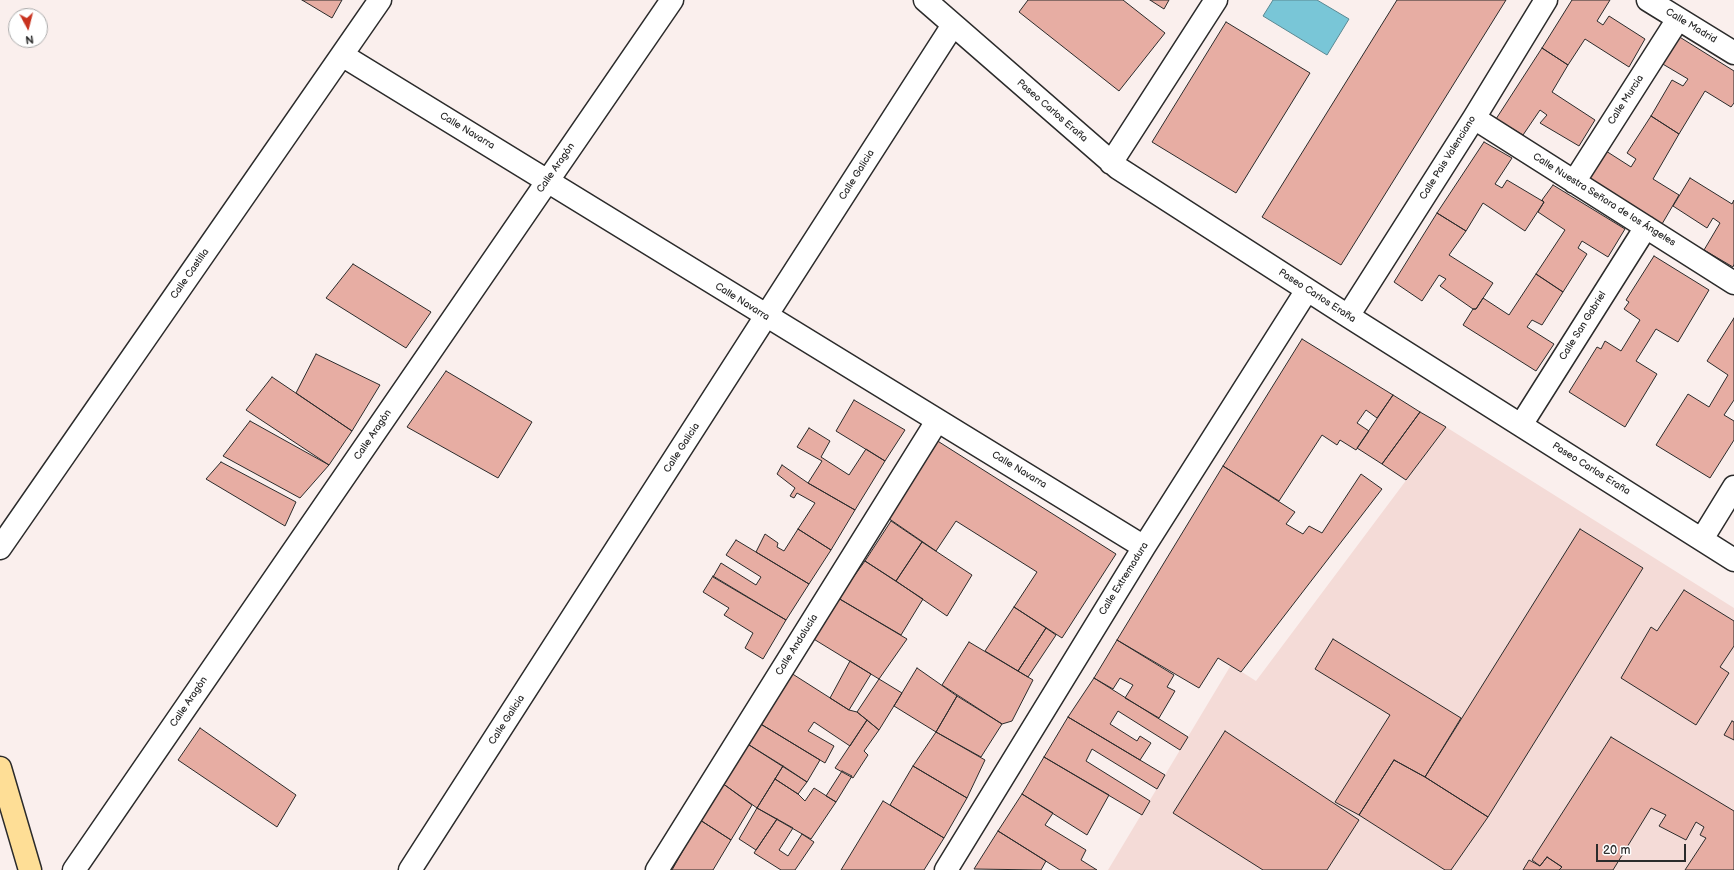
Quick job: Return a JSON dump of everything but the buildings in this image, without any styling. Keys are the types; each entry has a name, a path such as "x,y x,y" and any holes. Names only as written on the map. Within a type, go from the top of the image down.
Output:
{"main road":[{"path":"0,768 30,870"}],"street":[{"name":"Calle Castilla","path":"0,548 380,0"},
{"name":"Calle Aragón","path":"74,870 672,0"},
{"name":"Paseo Carlos Eraña","path":"925,0 1111,162 1307,290 1734,560"},
{"path":"1111,162 1216,0"},
{"name":"Calle Pais Valenciano","path":"1348,316 1474,118 1546,0"},
{"name":"Calle Madrid","path":"1648,0 1734,52"},
{"name":"Calle Murcia","path":"1574,182 1678,19"},
{"name":"Calle Galicia","path":"410,870 767,317 953,25"},
{"name":"Calle Navarra","path":"342,55 1144,547"},
{"name":"Calle Nuestra Señora de los Ángeles","path":"1474,118 1734,283"},
{"name":"Calle San Gabriel","path":"1521,425 1646,227"},
{"name":"Calle Extremadura","path":"946,870 1144,547 1307,290"},
{"name":"Calle Andalucía","path":"657,870 938,421"},
{"path":"1702,539 1734,487"}],"shaded area":[{"path":"1446,427 1734,608 1734,870 1108,870 1231,665 1256,681"}],"water":[{"path":"1273,0 1317,0 1349,19 1327,55 1263,16"}]}
